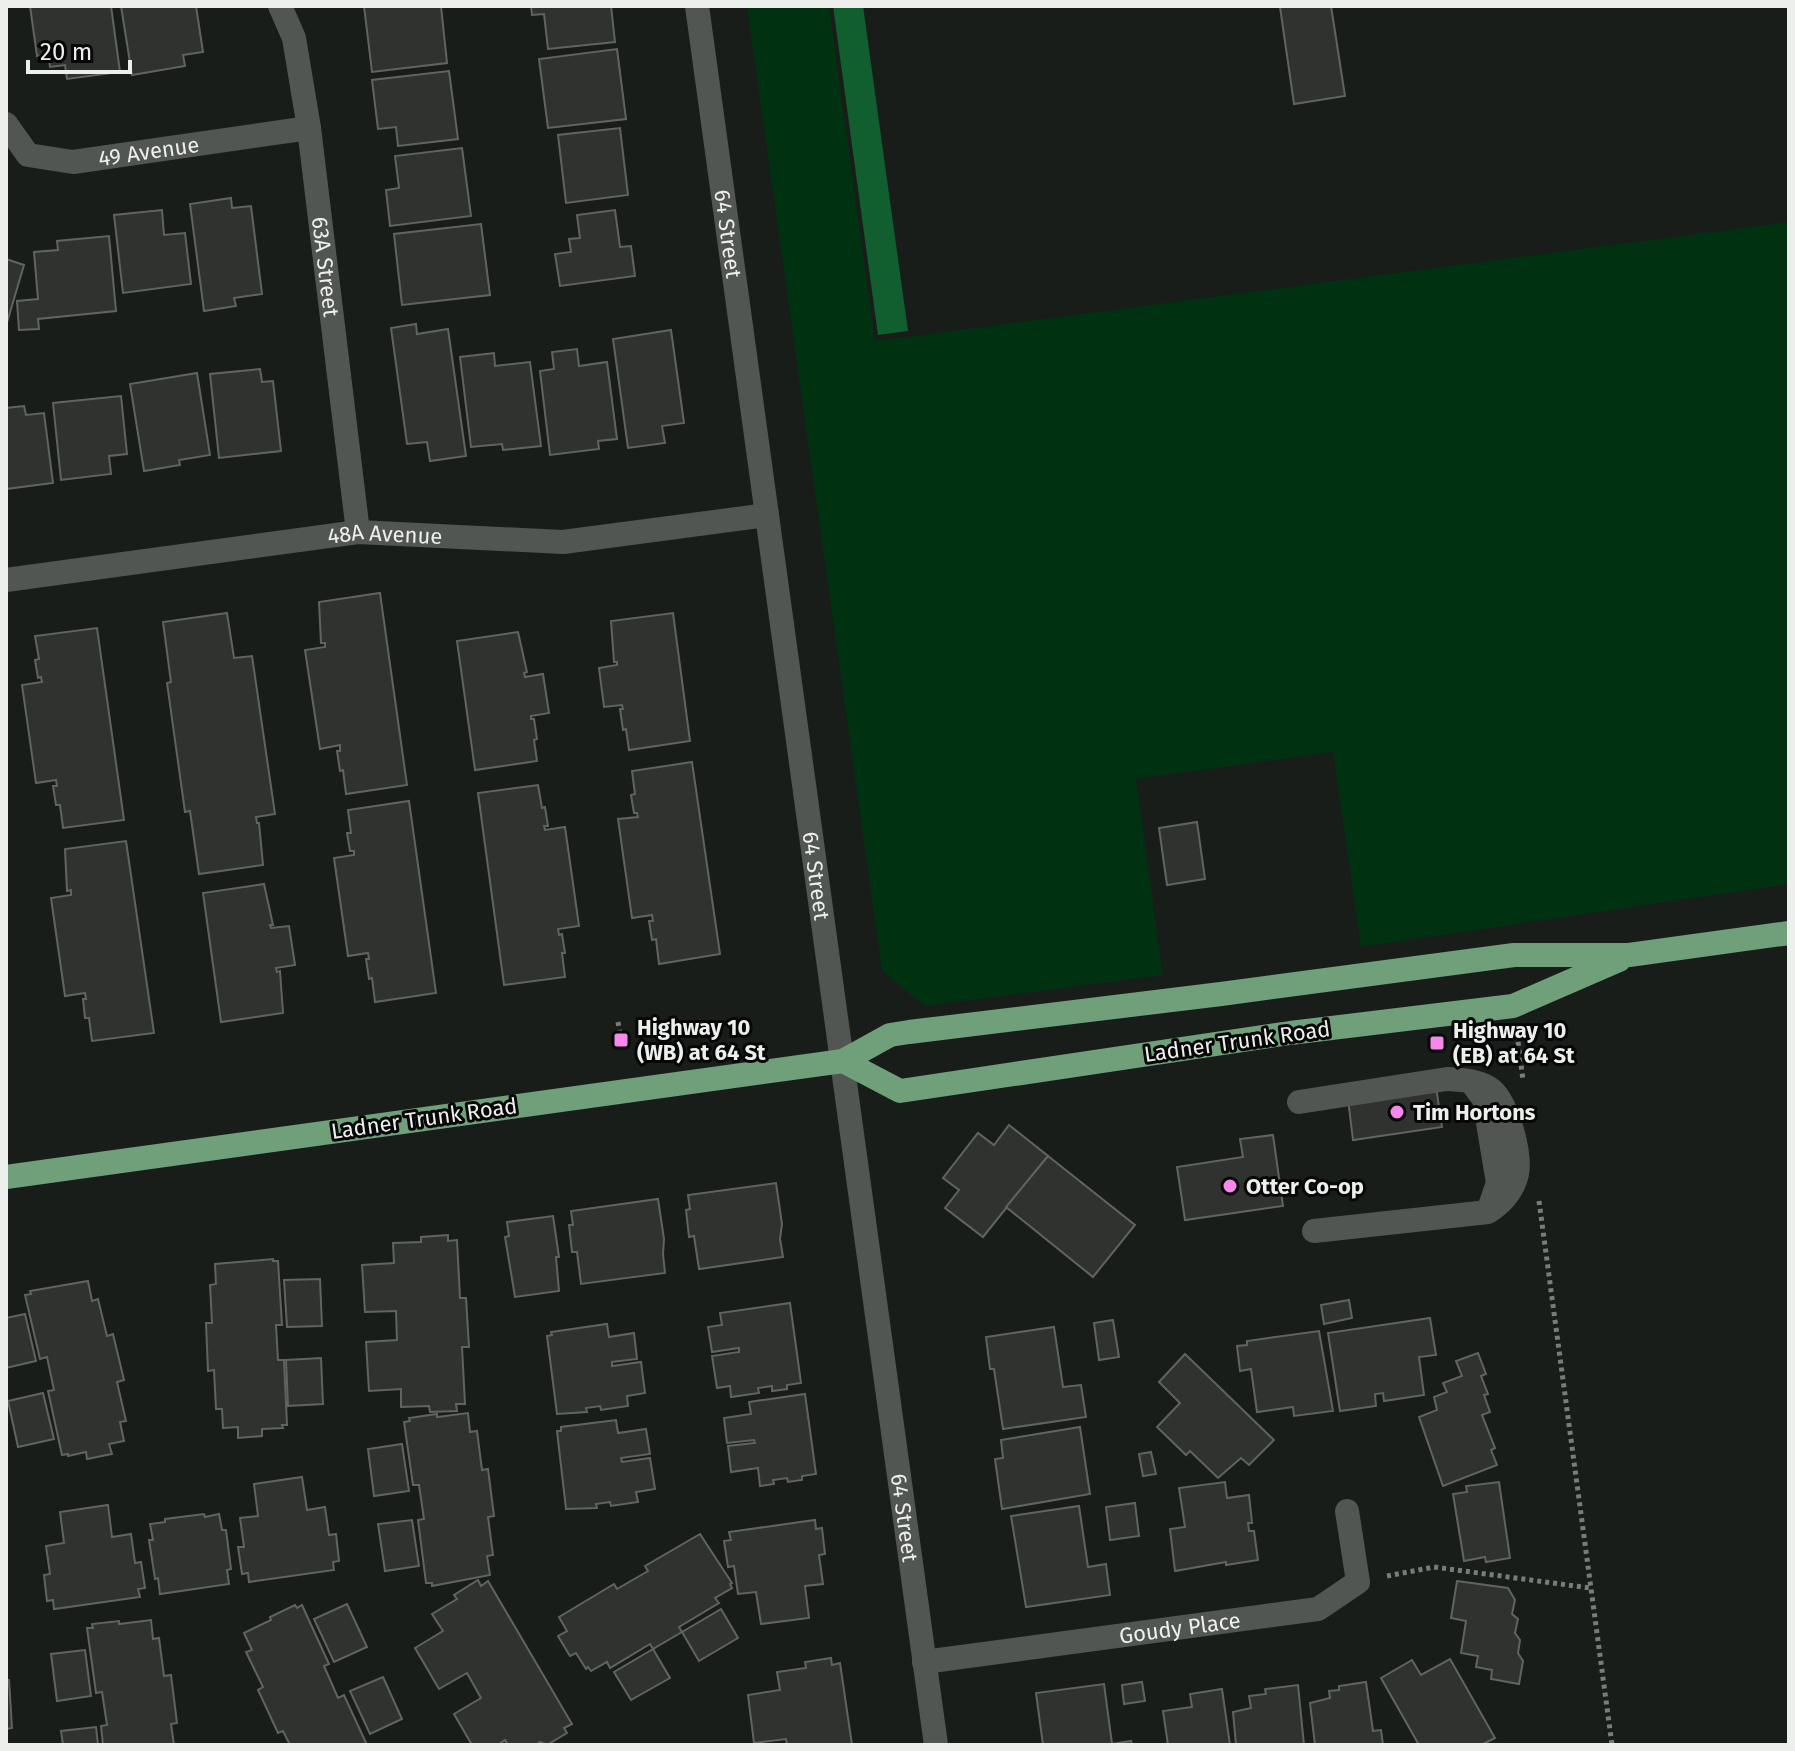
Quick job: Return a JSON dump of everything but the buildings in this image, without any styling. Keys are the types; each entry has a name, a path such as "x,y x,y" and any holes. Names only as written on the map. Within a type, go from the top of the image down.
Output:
{"main road":[{"name":"Ladner Trunk Road","path":"6,1177 843,1061 899,1033 1514,955 1629,955 1789,933"},
{"name":"Ladner Trunk Road","path":"843,1061 900,1091 1290,1033 1513,1006 1629,955"}],"street":[{"name":"63A Street","path":"280,6 294,38 309,128 358,532"},
{"name":"64 Street","path":"697,6 936,1745"},
{"name":"49 Avenue","path":"6,124 28,155 73,162 309,128"},
{"name":"48A Avenue","path":"6,580 358,532 563,542 767,515"},
{"path":"1299,1102 1447,1079 1470,1080 1492,1089 1503,1104 1511,1124 1517,1172 1504,1202 1488,1212 1314,1231"},
{"path":"1347,1511 1358,1582"},
{"name":"Goudy Place","path":"924,1662 1318,1609 1358,1582"}],"path":[{"path":"1513,1006 1524,1086"},
{"path":"618,1022 621,1040"},
{"path":"1538,1196 1612,1745"},
{"path":"1358,1582 1434,1567 1591,1588"}],"green space":[{"path":"747,6 829,6 875,341 1789,222 1789,884 1361,947 1333,752 1136,779 1163,975 925,1006 882,970"},
{"path":"833,6 863,6 908,331 878,335"}],"place":[{"name":"Highway 10 (WB) at 64 St","path":"621,1040"},
{"name":"Highway 10 (EB) at 64 St","path":"1437,1043"},
{"name":"Tim Hortons","path":"1397,1112"},
{"name":"Otter Co-op","path":"1230,1186"}]}
